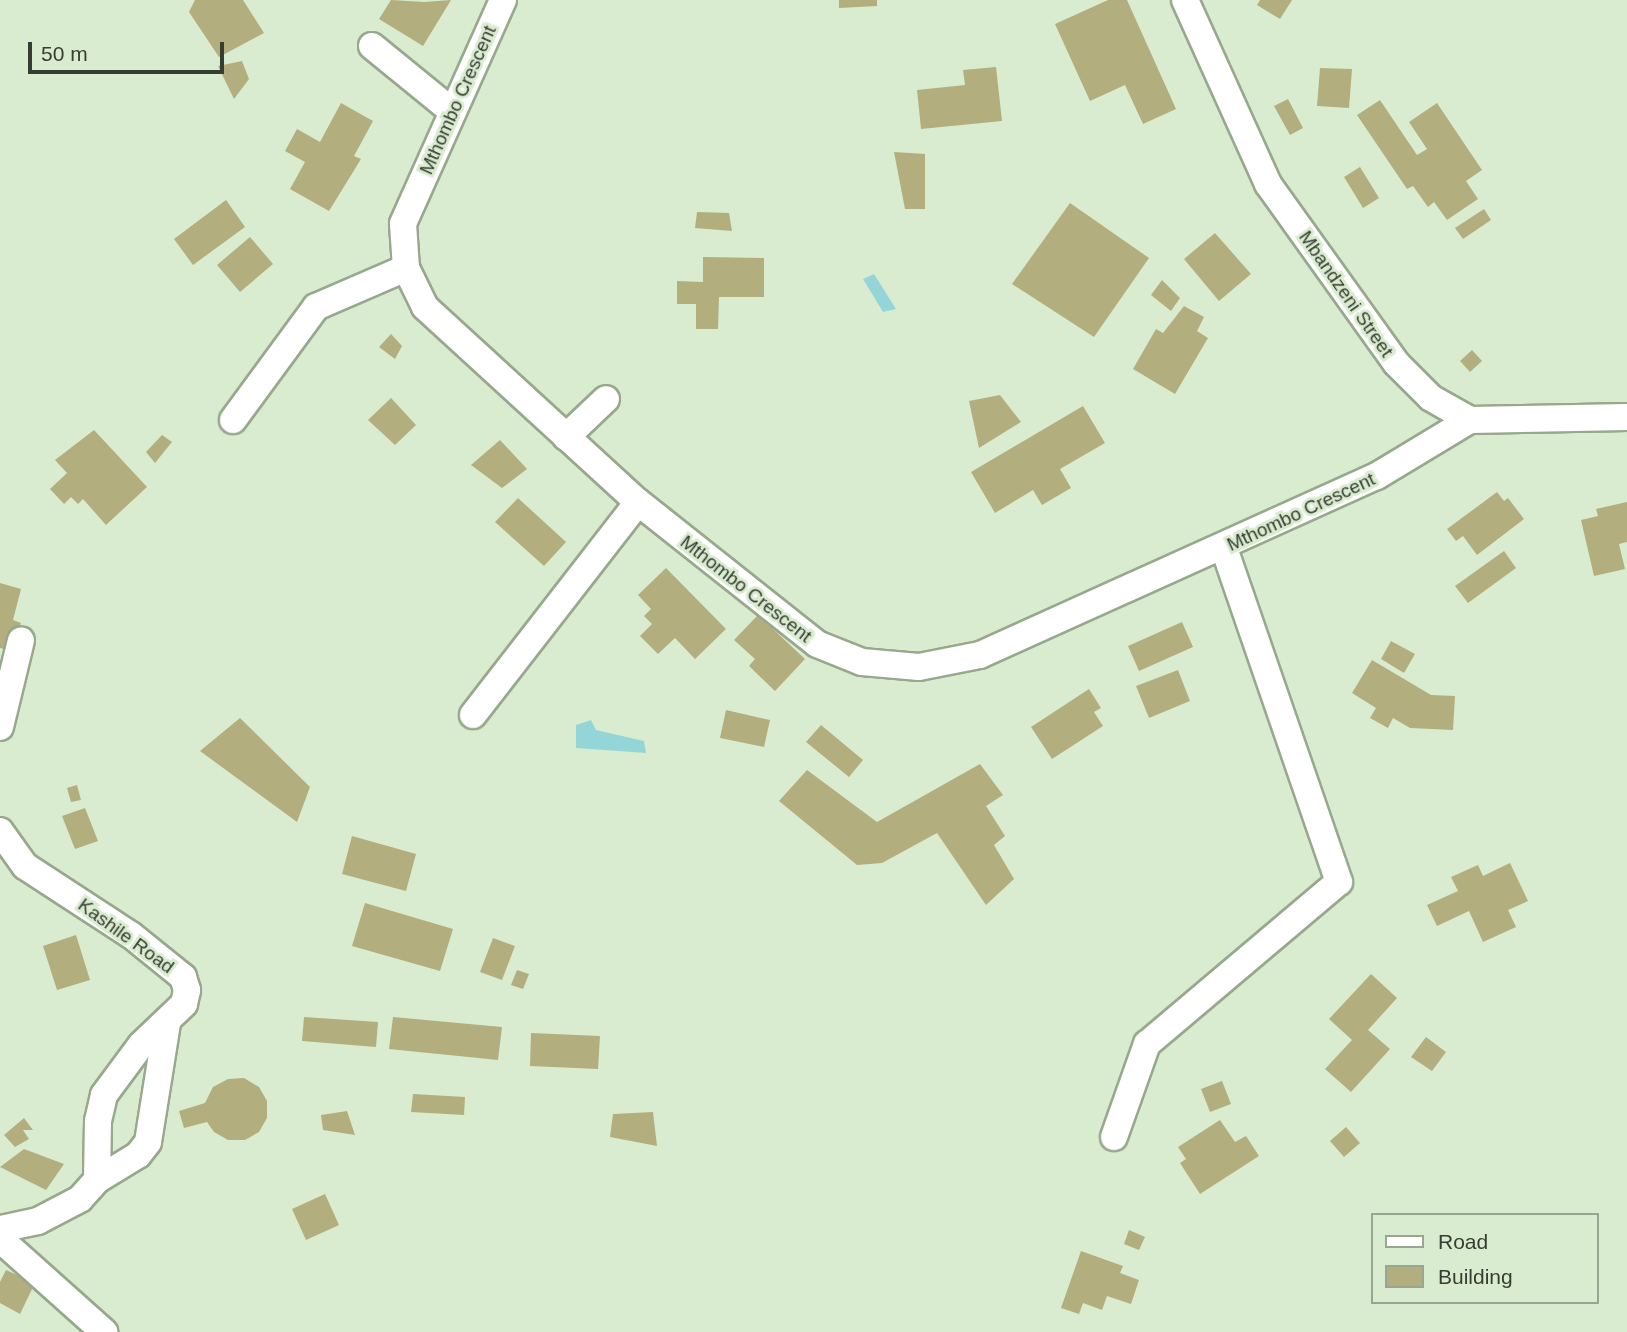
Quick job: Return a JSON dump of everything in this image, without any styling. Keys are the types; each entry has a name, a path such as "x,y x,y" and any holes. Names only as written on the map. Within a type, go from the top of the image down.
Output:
{"street":[{"name":"Mthombo Crescent","path":"503,0 403,224 406,268 425,307 638,502 817,643 862,662 919,667 979,655 1224,548 1377,476 1470,420"},
{"name":"Mbandzeni Street","path":"1185,0 1268,184 1396,363 1431,398 1470,420"},
{"path":"372,46 453,112"},
{"path":"233,420 316,307 406,268"},
{"path":"566,437 606,399"},
{"path":"1470,420 1627,417"},
{"path":"473,715 638,502"},
{"path":"1114,1137 1147,1044 1339,882 1224,548"},
{"path":"0,727 21,640"},
{"name":"Kashile Road","path":"0,831 6,846 25,866 131,935 183,977 187,997 167,1024 141,1045 104,1095 98,1121 97,1180"},
{"path":"0,1229 38,1221 69,1205 97,1180 138,1155 148,1142 167,1024"},
{"path":"0,1239 104,1332"}],"water":[{"path":"874,274 896,309 883,312 863,279"},
{"path":"591,720 596,730 644,741 646,753 576,748 576,725"}],"building":[{"path":"195,0 243,0 264,33 219,57 189,12"},
{"path":"391,0 451,0 423,46 379,19"},
{"path":"839,0 877,0 877,6 839,8"},
{"path":"1108,0 1127,0 1176,109 1143,124 1125,85 1090,101 1055,24"},
{"path":"1260,0 1292,0 1280,19 1257,5"},
{"path":"242,61 249,79 234,99 218,66"},
{"path":"996,67 1002,121 921,129 917,90 965,85 963,70"},
{"path":"1320,68 1352,69 1349,108 1317,106"},
{"path":"1288,99 1303,128 1290,135 1274,106"},
{"path":"1380,100 1417,155 1427,149 1409,122 1437,103 1482,170 1466,181 1478,199 1447,220 1434,202 1428,207 1413,186 1407,189 1357,115"},
{"path":"341,103 373,121 354,156 361,159 329,211 290,189 305,162 285,151 297,129 320,142"},
{"path":"894,152 925,154 925,209 905,209"},
{"path":"1360,167 1379,198 1363,208 1344,177"},
{"path":"226,200 245,227 193,265 174,239"},
{"path":"1070,203 1149,258 1094,337 1012,284"},
{"path":"1484,209 1491,220 1463,239 1455,228"},
{"path":"697,212 729,213 732,231 695,228"},
{"path":"1215,233 1251,274 1219,301 1184,259"},
{"path":"250,237 273,264 240,292 217,265"},
{"path":"703,257 764,258 764,297 719,297 718,329 696,329 696,304 677,304 677,281 703,282"},
{"path":"1162,280 1180,298 1171,311 1151,295"},
{"path":"1184,306 1204,317 1197,331 1208,338 1175,394 1133,369 1156,329 1163,333"},
{"path":"391,334 402,346 395,359 379,347"},
{"path":"1472,350 1482,361 1470,372 1460,361"},
{"path":"1000,395 1021,422 979,448 969,401"},
{"path":"391,398 416,425 395,445 368,420"},
{"path":"1083,406 1105,443 1060,469 1071,488 1042,505 1033,490 995,513 971,472"},
{"path":"94,430 147,487 106,525 83,499 78,504 71,497 64,504 50,489 67,473 55,460"},
{"path":"162,435 172,442 155,463 146,452"},
{"path":"500,440 527,469 502,488 471,465"},
{"path":"1497,492 1504,501 1508,498 1524,519 1477,555 1463,536 1456,541 1447,529"},
{"path":"518,498 566,542 544,566 495,522"},
{"path":"1627,502 1627,542 1619,544 1625,569 1594,576 1581,520 1598,516 1596,509"},
{"path":"1504,551 1516,568 1468,603 1455,586"},
{"path":"666,568 726,629 695,659 675,638 658,654 640,636 652,624 644,616 651,609 638,595"},
{"path":"0,583 21,589 13,620 21,623 13,651 0,648"},
{"path":"758,615 805,659 775,691 749,666 755,659 734,640"},
{"path":"1182,622 1193,647 1139,671 1128,646"},
{"path":"1391,641 1415,654 1404,673 1381,659"},
{"path":"1372,660 1431,695 1455,696 1453,730 1410,728 1393,718 1388,728 1370,718 1376,708 1352,693"},
{"path":"1178,670 1190,701 1149,718 1136,686"},
{"path":"1089,689 1101,708 1094,712 1103,726 1052,759 1031,727"},
{"path":"726,710 770,720 764,747 720,738"},
{"path":"240,718 310,787 297,822 200,751"},
{"path":"821,725 863,760 849,777 806,742"},
{"path":"980,764 1003,795 986,806 1005,836 994,845 1014,879 986,905 937,833 882,863 857,865 779,801 807,770 877,822"},
{"path":"77,785 81,800 71,802 67,788"},
{"path":"85,808 98,841 75,849 62,816"},
{"path":"352,836 416,854 406,891 342,874"},
{"path":"1510,863 1528,901 1508,910 1516,927 1483,942 1469,911 1437,926 1427,905 1458,891 1451,877 1478,865 1483,876"},
{"path":"365,903 453,929 440,971 352,946"},
{"path":"76,935 90,980 57,990 43,946"},
{"path":"493,938 515,946 502,980 480,972"},
{"path":"517,970 529,974 523,989 511,985"},
{"path":"1371,974 1397,998 1368,1030 1390,1049 1351,1092 1325,1069 1352,1040 1329,1019"},
{"path":"304,1017 378,1022 376,1047 302,1041"},
{"path":"393,1017 502,1027 498,1060 389,1049"},
{"path":"531,1033 600,1036 598,1069 530,1066"},
{"path":"1426,1037 1446,1052 1432,1071 1411,1057"},
{"path":"244,1078 259,1087 267,1101 267,1118 259,1132 245,1140 228,1140 214,1132 207,1122 184,1128 179,1111 205,1103 213,1087 228,1079"},
{"path":"1222,1081 1231,1104 1210,1112 1201,1089"},
{"path":"413,1094 465,1097 464,1115 411,1112"},
{"path":"347,1111 355,1135 323,1130 321,1115"},
{"path":"653,1112 657,1146 610,1137 613,1114"},
{"path":"24,1118 33,1130 23,1130 29,1139 15,1147 4,1135"},
{"path":"1220,1120 1235,1142 1246,1136 1259,1156 1200,1194 1180,1163 1186,1159 1178,1147"},
{"path":"1346,1127 1360,1143 1344,1157 1330,1141"},
{"path":"24,1149 64,1164 46,1190 0,1167"},
{"path":"325,1194 339,1225 306,1240 292,1209"},
{"path":"1129,1230 1145,1237 1139,1250 1124,1244"},
{"path":"1081,1251 1123,1266 1120,1273 1139,1280 1131,1304 1107,1296 1102,1310 1083,1303 1079,1314 1061,1308"},
{"path":"6,1270 35,1283 20,1314 0,1303 0,1282"}]}
